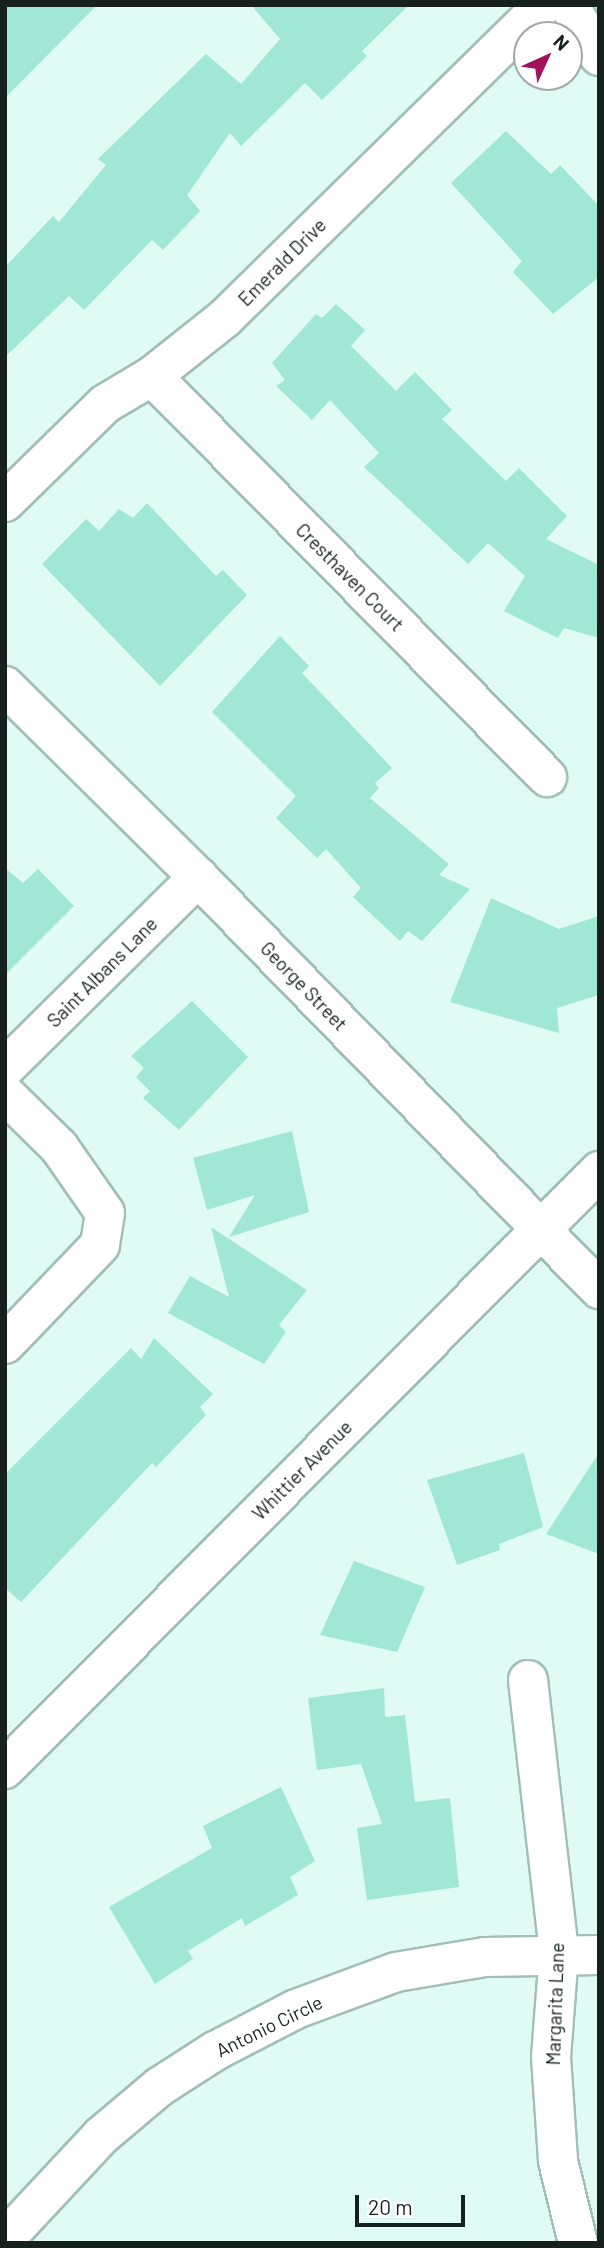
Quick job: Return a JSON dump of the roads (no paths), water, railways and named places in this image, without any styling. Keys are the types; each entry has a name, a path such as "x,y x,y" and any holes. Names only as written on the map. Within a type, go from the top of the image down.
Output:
{"street":[{"name":"Emerald Drive","path":"5,502 105,404 152,376 226,318 543,5"},
{"path":"569,5 599,56"},
{"name":"Cresthaven Court","path":"152,376 547,777"},
{"name":"George Street","path":"5,686 198,877 599,1289"},
{"name":"Saint Albans Lane","path":"5,1068 198,877"},
{"path":"5,1094 59,1147 105,1213 100,1245 5,1344"},
{"name":"Whittier Avenue","path":"5,1769 599,1171"},
{"name":"Margarita Lane","path":"528,1680 559,1953 551,2057 558,2161 578,2243"},
{"name":"Antonio Circle","path":"6,2237 101,2136 159,2087 215,2051 284,2015 396,1972 485,1957 559,1953 599,1955"}]}
